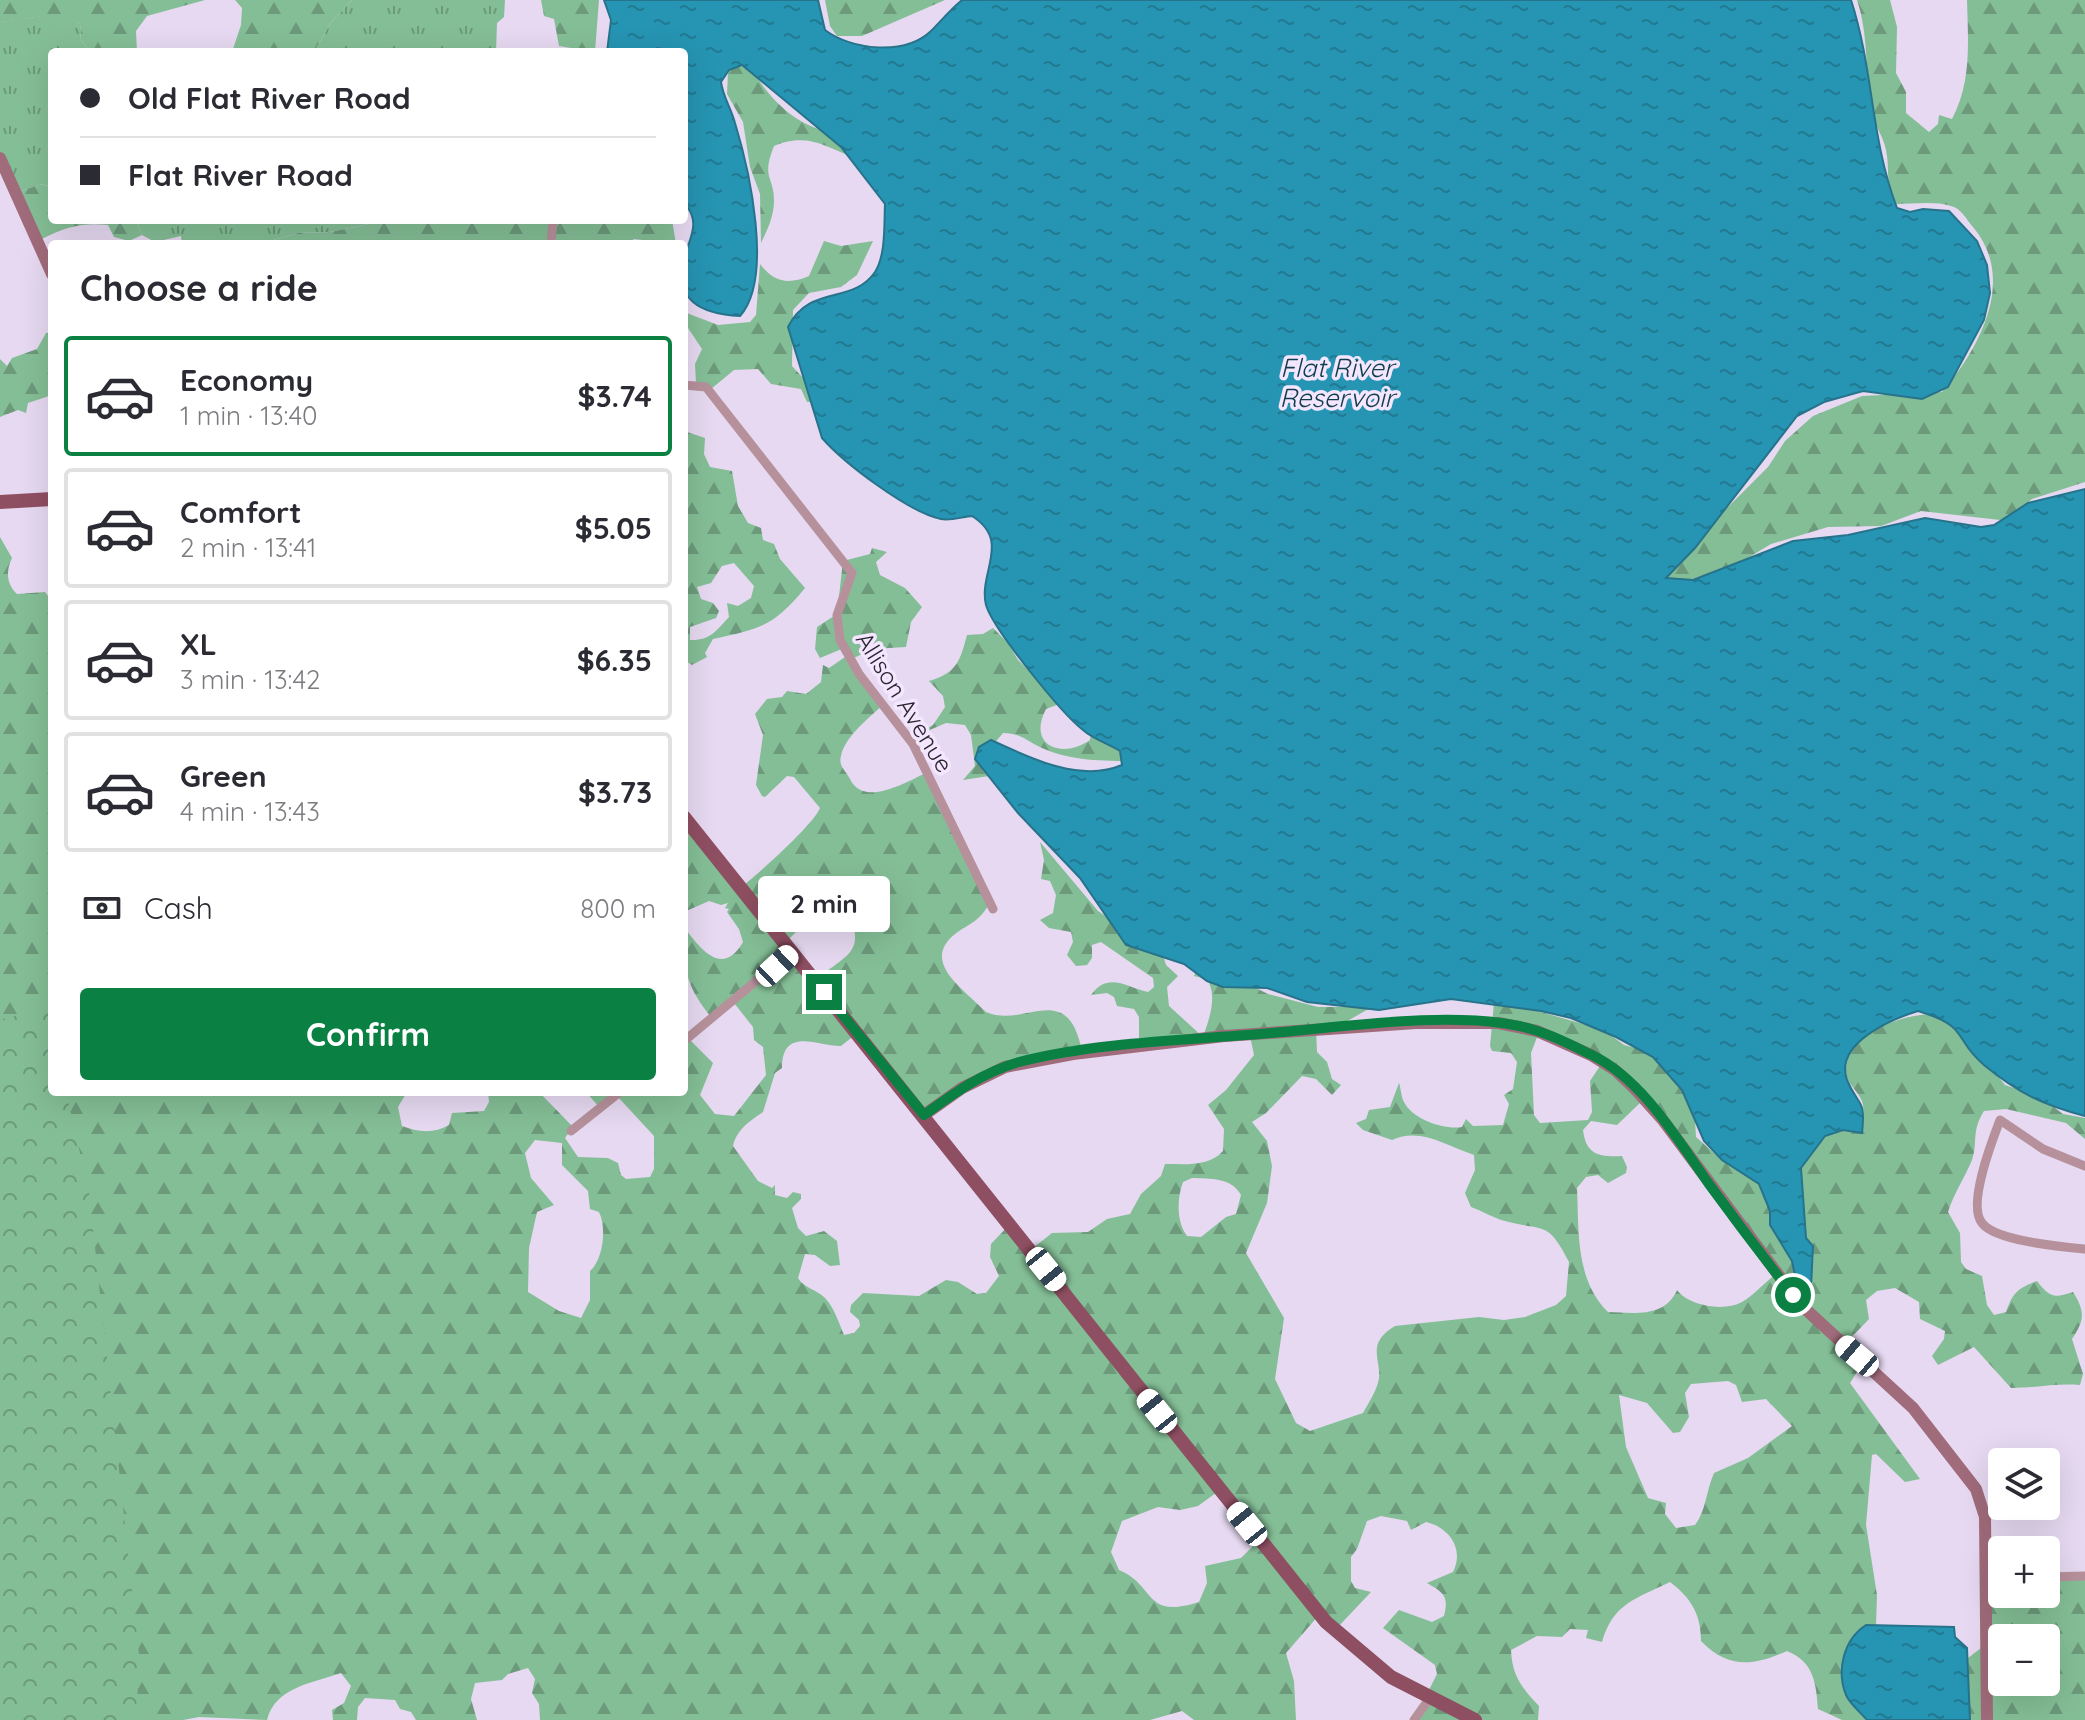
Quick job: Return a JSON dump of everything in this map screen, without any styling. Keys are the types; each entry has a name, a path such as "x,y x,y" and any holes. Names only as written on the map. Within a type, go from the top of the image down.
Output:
{"main road":[{"path":"0,502 48,499"},
{"path":"688,822 1315,1610 1379,1668 1429,1699 1475,1720"}],"street":[{"path":"0,158 48,265"},
{"name":"Allison Avenue","path":"688,385 706,387 852,573 837,615 840,640 859,674 913,744 993,909"},
{"path":"688,1038 791,952"},
{"path":"924,1115 962,1088 1005,1067 1138,1045 1420,1022 1509,1024 1564,1042 1615,1070 1662,1119 1801,1305 1913,1408 1967,1477 1983,1505 1987,1720"},
{"path":"571,1131 615,1096"},
{"path":"2085,1166 2043,1149 2000,1120 1977,1200 1979,1219 1992,1231 2085,1249"},
{"path":"2060,1577 2085,1576"},
{"path":"1414,1720 1429,1699"}],"green space":[{"path":"0,0 205,0 147,16 136,31 137,48 87,48 81,41 80,24 60,17 0,22"},
{"path":"235,0 352,0 331,22 316,48 233,48 241,25 242,8"},
{"path":"352,0 505,0 504,17 497,23 496,48 316,48 331,22"},
{"path":"541,0 599,0 595,48 559,46 554,19 544,16"},
{"path":"825,0 945,0 862,36 837,36 830,26"},
{"path":"1857,0 1890,0 1897,27 1896,73 1906,92 1906,113 1929,132 1938,124 1939,115 1952,119 1963,91 1967,61 1967,0 2085,0 2085,482 2032,499 2010,517 2000,520 1921,511 1881,526 1828,527 1771,544 1733,567 1679,583 1657,582 1680,545 1729,506 1768,467 1785,441 1813,416 1862,396 1942,392 1969,355 1988,312 1993,290 1992,269 1986,247 1963,214 1945,204 1896,204 1893,197 1886,150 1871,110 1863,27"},
{"path":"50,15 66,16 80,24 81,41 87,48 48,48 48,186 42,184 18,192 0,156 0,22"},
{"path":"733,64 751,69 777,102 797,119 835,133 852,157 805,141 774,146 768,171 774,207 761,243 760,194 750,167 743,122 727,94 728,72"},
{"path":"42,184 48,186 48,224 90,224 42,239 18,192"},
{"path":"90,224 138,224 142,235 131,240 114,237 108,225"},
{"path":"138,224 369,224 330,232 298,233 274,240 182,240 181,236 151,240 142,235"},
{"path":"369,224 673,224 675,240 274,240 298,233 330,232"},
{"path":"824,241 841,246 873,241 857,275 841,287 809,293 793,310 792,366 805,380 812,402 807,402 801,389 771,384 758,369 734,370 711,389 696,384 695,364 702,349 688,328 688,314 718,325 750,322 756,315 760,264 771,275 782,280 809,276"},
{"path":"48,333 48,396 28,403 26,413 18,410 0,417 0,359 7,366 12,358 37,349"},
{"path":"688,432 705,438 704,454 710,467 732,471 738,506 748,523 761,528 763,540 774,544 780,559 805,588 784,611 765,624 713,639 705,653 707,657 692,665 688,662","holes":["734,563 754,586 751,598 738,606 727,603 729,617 717,630 703,639 690,640 690,627 716,618 719,611 713,603 701,599 697,587 711,583 722,566"]},
{"path":"0,537 12,558 8,577 13,590 17,594 45,592 48,596 48,1096 405,1096 398,1107 402,1126 426,1131 449,1125 452,1113 484,1111 488,1096 543,1096 573,1127 565,1138 578,1157 608,1158 618,1163 621,1175 626,1179 650,1177 654,1169 654,1136 617,1096 688,1096 688,1038 713,1063 700,1095 715,1114 734,1116 766,1075 763,1047 754,1040 753,1027 734,1003 710,1016 690,984 688,932 704,950 719,959 735,953 743,942 739,929 727,912 729,909 725,908 728,903 721,905 709,901 688,910 688,821 743,886 815,816 820,808 794,777 787,776 765,797 762,796 756,785 763,735 755,714 767,699 782,697 787,691 806,694 821,682 823,665 829,668 848,655 844,648 820,658 815,649 817,627 837,614 843,561 870,554 872,548 887,552 876,562 880,575 905,588 922,607 911,622 906,647 872,649 852,659 885,703 847,741 841,766 856,787 865,792 886,790 928,772 988,906 977,919 945,944 942,955 949,975 986,1012 1001,1016 1043,1010 1066,1016 1075,1029 1082,1051 1022,1060 927,1111 856,1034 841,1046 804,1041 788,1047 782,1068 775,1073 763,1112 741,1130 733,1146 758,1181 772,1188 775,1185 775,1195 787,1198 793,1192 801,1194 801,1199 792,1208 798,1228 806,1236 824,1231 837,1241 840,1265 830,1266 815,1255 805,1254 798,1278 828,1302 844,1335 854,1333 860,1326 859,1320 850,1312 851,1305 863,1293 919,1296 946,1280 958,1282 977,1294 986,1293 999,1276 990,1257 991,1244 1010,1224 1033,1248 1052,1233 1088,1232 1107,1219 1130,1214 1141,1194 1161,1176 1165,1164 1204,1162 1223,1151 1224,1129 1208,1105 1226,1090 1254,1055 1250,1036 1139,1043 1139,1017 1134,1009 1117,1006 1114,997 1107,993 1091,995 1097,988 1111,982 1148,992 1154,987 1153,978 1101,942 1092,945 1092,958 1087,965 1076,966 1067,955 1073,942 1071,932 1049,928 1040,920 1053,913 1056,895 1050,881 1041,879 1044,860 1040,842 1098,911 1163,955 1166,965 1178,976 1167,987 1169,1006 1203,1037 1212,993 1207,979 1194,976 1196,971 1242,981 1268,994 1318,1007 1372,1007 1342,1024 1316,1028 1317,1052 1327,1062 1332,1079 1341,1085 1332,1095 1316,1079 1302,1076 1266,1113 1252,1122 1267,1141 1272,1166 1267,1203 1246,1253 1284,1318 1275,1379 1296,1423 1310,1431 1363,1413 1378,1383 1377,1347 1385,1333 1395,1326 1479,1317 1504,1320 1525,1317 1556,1305 1566,1296 1569,1262 1549,1233 1537,1227 1501,1220 1471,1207 1465,1193 1475,1170 1474,1155 1423,1137 1392,1140 1363,1130 1356,1123 1366,1119 1369,1110 1390,1107 1399,1083 1408,1108 1422,1119 1447,1127 1462,1127 1466,1119 1473,1126 1503,1125 1509,1104 1504,1095 1513,1089 1517,1062 1511,1053 1492,1051 1490,1046 1494,1003 1527,1008 1604,1030 1624,1045 1654,1053 1693,1087 1696,1137 1722,1160 1759,1184 1770,1211 1770,1226 1793,1261 1797,1285 1806,1238 1801,1168 1825,1136 1843,1130 1862,1133 1862,1101 1849,1081 1846,1068 1850,1054 1871,1032 1886,1024 1919,1015 1948,1014 2005,1085 2039,1096 2063,1114 2085,1118 2085,1139 2066,1123 2006,1109 1984,1111 1977,1125 1972,1160 1948,1212 1960,1233 1961,1262 1966,1269 1982,1276 1987,1305 1994,1315 2006,1312 2017,1292 2037,1281 2053,1295 2073,1292 2082,1316 2072,1339 2083,1374 2080,1385 2011,1388 1974,1347 1938,1365 1932,1356 1944,1339 1945,1331 1920,1319 1919,1302 1895,1288 1877,1291 1866,1300 1869,1319 1846,1343 1864,1361 1850,1383 1920,1479 1905,1482 1876,1454 1872,1455 1866,1525 1877,1595 1876,1625 1866,1625 1855,1638 1847,1650 1842,1672 1849,1695 1866,1720 1842,1720 1818,1709 1812,1674 1803,1661 1787,1651 1763,1660 1741,1662 1711,1650 1701,1641 1693,1607 1670,1582 1619,1610 1602,1642 1586,1638 1588,1630 1570,1629 1562,1637 1537,1636 1511,1650 1519,1681 1539,1706 1538,1720 1414,1720 1437,1674 1435,1665 1383,1628 1399,1610 1432,1622 1444,1616 1444,1596 1427,1583 1453,1572 1456,1547 1447,1534 1434,1525 1426,1522 1411,1530 1407,1521 1381,1516 1367,1521 1351,1557 1351,1581 1355,1588 1371,1592 1337,1628 1319,1615 1286,1653 1294,1681 1296,1720 1194,1720 1182,1711 1150,1720 540,1720 539,1704 532,1693 535,1679 528,1668 508,1674 502,1680 475,1683 471,1699 477,1720 416,1720 411,1712 400,1709 395,1700 365,1698 358,1707 357,1720 333,1720 332,1710 344,1703 351,1686 341,1673 287,1693 271,1709 267,1720 199,1717 183,1720 0,1720","holes":["819,892 845,904 855,941 847,955 816,979 786,942 803,925 805,909","1539,1032 1602,1063 1590,1081 1592,1112 1588,1120 1540,1123 1534,1115 1531,1053","1641,1102 1663,1118 1776,1274 1735,1305 1707,1306 1682,1296 1677,1290 1672,1299 1657,1310 1608,1312 1597,1299 1584,1270 1577,1188 1586,1177 1598,1175 1608,1183 1626,1173 1622,1156 1595,1153 1587,1145 1583,1130 1591,1121 1617,1125","535,1140 562,1143 562,1165 588,1191 590,1209 599,1212 603,1235 601,1252 590,1271 590,1300 581,1318 559,1311 528,1292 529,1248 537,1212 554,1205 531,1178 525,1153","1192,1178 1213,1179 1232,1185 1241,1195 1236,1214 1226,1217 1201,1237 1187,1236 1179,1217 1183,1182","1728,1381 1736,1385 1742,1402 1766,1399 1792,1426 1748,1458 1714,1473 1695,1525 1676,1528 1665,1514 1666,1503 1648,1498 1626,1447 1619,1395 1647,1403 1673,1433 1680,1432 1689,1417 1685,1393 1691,1384","1220,1490 1260,1539 1241,1558 1205,1566 1207,1583 1199,1602 1168,1607 1159,1604 1131,1576 1119,1570 1111,1552 1122,1521 1158,1507 1180,1510 1198,1506"]},
{"path":"993,628 1008,643 1018,660 1062,703 1046,709 1041,721 1041,732 1050,746 1068,749 1079,746 1090,740 1092,727 1135,761 1064,756 1019,736 1003,733 987,752 989,776 963,780 975,766 971,735 965,725 946,723 911,738 933,725 945,707 943,696 929,681 946,674 956,665 967,635 983,634"},
{"path":"47,1007 48,1096 67,1096 89,1192 140,1664 135,1720 0,1720 0,1020"},
{"path":"589,1096 617,1096 599,1107"},
{"path":"2060,1576 2085,1576 2085,1720 1970,1720 1968,1658 1985,1645 1985,1583 1988,1582 1988,1608 2060,1608"}],"water":[{"name":"Flat River Reservoir","path":"604,0 818,0 825,30 836,37 863,46 893,47 920,39 962,0 1851,0 1864,52 1882,156 1897,208 1910,212 1923,209 1949,211 1977,241 1987,265 1990,293 1984,320 1948,387 1922,399 1863,391 1824,402 1797,416 1695,548 1666,578 1693,580 1793,541 1848,535 1925,518 1981,527 1994,525 2028,503 2085,489 2085,1116 2020,1091 1974,1056 1954,1028 1935,1017 1918,1011 1868,1035 1849,1055 1845,1067 1847,1080 1862,1108 1862,1133 1843,1130 1825,1136 1801,1168 1806,1238 1813,1246 1811,1286 1804,1293 1797,1285 1792,1261 1770,1225 1770,1211 1759,1184 1722,1160 1704,1141 1682,1090 1653,1057 1616,1037 1571,1018 1541,1011 1451,999 1379,1010 1307,1002 1267,988 1223,987 1207,981 1184,964 1126,945 1080,878 1018,813 975,759 979,747 991,740 1055,766 1089,771 1122,765 1120,751 1091,736 1073,721 1029,670 991,617 985,593 992,547 984,526 972,516 941,519 912,507 861,473 822,438 788,327 807,305 855,288 875,272 883,248 885,204 841,147 742,65 729,70 721,82 741,143 752,194 756,222 756,276 750,299 740,316 713,312 693,302 688,296 688,246 693,222 688,208 688,48 608,48 611,20"},
{"path":"1866,1625 1954,1627 1955,1637 1967,1648 1970,1720 1867,1720 1848,1698 1842,1675 1847,1647"}],"route":[{"path":"824,992 924,1115 962,1088 1020,1062 1138,1045 1420,1022 1498,1023 1537,1031 1591,1055 1615,1070 1635,1089 1662,1119 1793,1295"}]}
